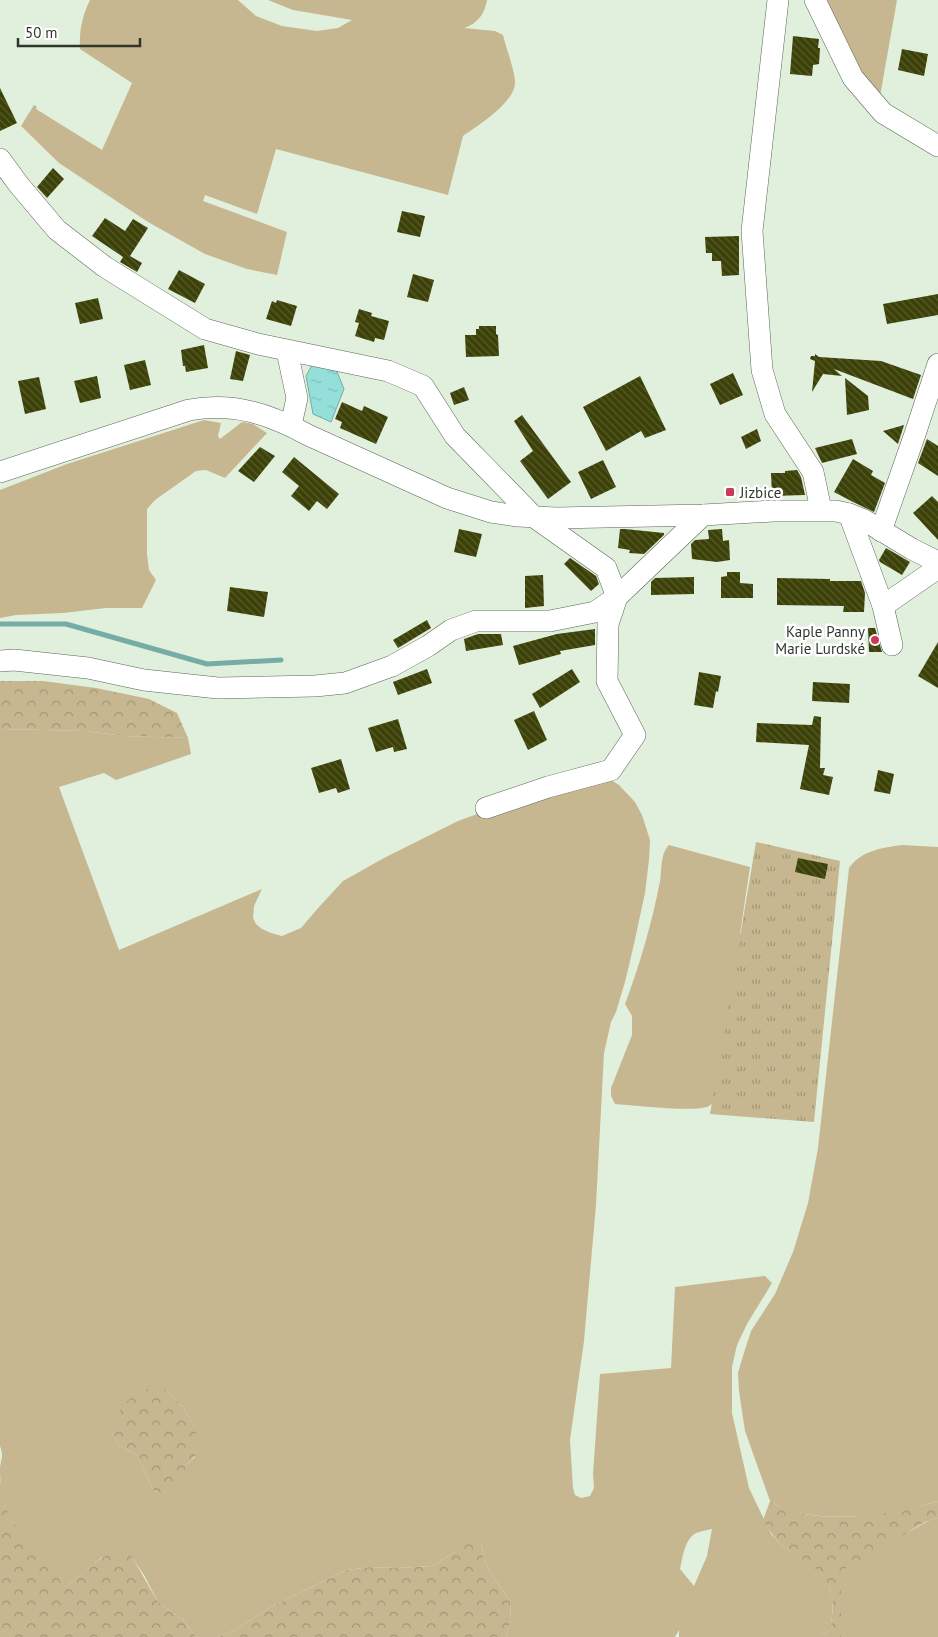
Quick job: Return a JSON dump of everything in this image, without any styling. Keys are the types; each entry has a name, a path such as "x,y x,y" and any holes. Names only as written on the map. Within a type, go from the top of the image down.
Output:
{"street":[{"path":"778,0 752,231 762,370 775,414 813,472 821,510"},
{"path":"815,0 853,78 883,113 938,146"},
{"path":"0,159 57,230 105,267 205,329 258,344 388,371 423,386 454,436 534,517 606,568 617,597 608,624 607,681 635,735 611,770 548,787 486,808"},
{"path":"287,350 297,398 290,426"},
{"path":"881,531 916,434 938,364"},
{"path":"0,472 151,422 199,408 217,406 254,412 290,426 458,502 491,512 556,518 821,510 849,514 864,520 938,562"},
{"path":"849,514 884,606 892,646"},
{"path":"0,661 14,660 88,668 144,680 218,688 315,686 345,683 392,666 428,646 451,630 476,621 550,620 595,612 617,597 703,515"},
{"path":"884,606 938,568"}],"green space":[{"path":"90,0 238,0 256,16 282,26 317,31 338,28 352,20 293,10 268,0 487,0 480,18 464,28 495,31 503,35 512,64 515,81 514,89 503,105 463,136 448,195 276,149 257,214 205,195 203,201 287,232 277,275 247,269 205,254 148,222 59,163 21,126 34,105 37,107 36,109 102,150 132,83 80,49 82,24"},
{"path":"821,0 897,0 879,102"},
{"path":"204,420 221,423 218,436 220,439 242,422 253,424 267,433 225,478 206,470 196,471 155,500 147,509 149,570 156,580 142,608 106,608 0,618 0,490 67,464"},
{"path":"0,681 43,681 96,688 149,699 177,713 188,738 124,736 86,731 0,729"},
{"path":"0,729 86,731 124,736 188,738 191,754 116,780 104,773 59,787 119,950 262,889 254,906 253,918 262,929 282,936 301,928 343,881 458,821 532,794 611,780 619,785 635,802 642,815 650,840 649,860 645,893 634,944 604,1053 596,1205 584,1341 570,1440 573,1488 575,1495 581,1498 590,1496 594,1488 593,1474 600,1374 671,1368 675,1287 765,1276 772,1283 747,1324 737,1345 732,1367 732,1413 749,1488 771,1534 785,1548 816,1568 827,1581 833,1599 831,1629 821,1637 679,1637 679,1630 675,1637 506,1637 511,1620 510,1600 494,1579 484,1560 481,1542 455,1552 432,1566 371,1567 346,1570 271,1607 235,1630 218,1637 196,1637 183,1620 158,1602 144,1575 127,1550 101,1558 66,1587 32,1550 10,1518 2,1493 0,1468 2,1455 0,1446","holes":["167,1390 182,1406 194,1426 195,1457 187,1464 174,1494 160,1494 153,1490 138,1456 119,1445 112,1432","712,1529 707,1556 694,1586 680,1569 685,1549 689,1540 696,1533"]},
{"path":"756,842 840,861 814,1122 710,1114"},
{"path":"669,845 750,867 740,934 827,947 715,1100 709,1106 702,1108 678,1109 615,1104 611,1096 611,1088 632,1035 632,1016 625,1004 645,943 657,897 663,857"},
{"path":"902,845 938,847 938,1501 904,1511 878,1515 848,1517 817,1516 785,1509 770,1501 745,1431 738,1373 751,1331 775,1294 793,1252 808,1203 818,1148 849,868 866,854"},
{"path":"156,1386 167,1390 182,1406 194,1426 198,1441 198,1449 195,1456 187,1464 178,1490 174,1494 160,1494 153,1490 138,1456 119,1445 112,1432 118,1415 126,1402 139,1393"},
{"path":"0,1480 5,1507 19,1532 66,1587 104,1557 120,1550 128,1550 158,1602 183,1620 196,1637 0,1637"},
{"path":"770,1501 787,1509 829,1517 899,1511 938,1501 938,1518 919,1525 841,1571 841,1637 821,1637 831,1629 833,1601 829,1587 820,1573 785,1548 770,1532 763,1520"},
{"path":"938,1518 938,1637 841,1637 841,1571 930,1520"},
{"path":"473,1537 481,1542 484,1560 494,1579 510,1600 511,1620 506,1637 218,1637 235,1630 271,1607 346,1570 371,1567 432,1566 455,1552 459,1538"}],"water":[{"path":"312,365 336,369 344,389 331,422 313,414 306,376"}],"building":[{"path":"793,36 819,39 819,64 813,65 812,76 790,74"},
{"path":"902,49 928,54 924,76 898,70"},
{"path":"0,88 17,123 0,131"},
{"path":"53,168 64,179 47,198 37,187"},
{"path":"402,211 425,216 420,237 397,232"},
{"path":"105,218 125,231 133,219 148,228 130,256 142,263 137,272 120,262 123,257 92,236"},
{"path":"739,236 739,275 722,276 721,261 712,261 712,253 706,253 705,237"},
{"path":"179,270 205,284 195,303 168,289"},
{"path":"413,274 434,280 428,302 407,297"},
{"path":"938,294 938,315 887,324 883,304"},
{"path":"98,298 103,319 80,324 75,303"},
{"path":"277,300 297,306 291,326 266,319 272,301 276,303"},
{"path":"359,309 372,313 371,316 389,321 384,340 375,338 374,342 355,336 359,323 355,322"},
{"path":"479,326 496,326 499,356 466,357 465,335 476,335 476,329 479,329"},
{"path":"204,345 208,368 186,372 185,366 183,366 181,350"},
{"path":"236,351 250,355 243,381 230,379"},
{"path":"815,354 819,357 881,361 921,375 913,399 834,369 842,376 823,374 812,392 815,361 810,359"},
{"path":"145,360 151,385 130,390 124,365"},
{"path":"733,373 743,395 720,405 710,384"},
{"path":"97,376 101,398 80,403 74,381"},
{"path":"640,376 666,430 645,438 641,431 606,451 583,407"},
{"path":"39,377 46,409 25,414 18,381"},
{"path":"845,378 868,396 869,410 847,415"},
{"path":"464,387 469,400 454,405 450,393"},
{"path":"342,402 362,411 364,406 388,417 376,444 340,428 342,422 335,419"},
{"path":"522,415 571,482 548,499 520,461 533,451 514,421"},
{"path":"904,425 898,444 883,431"},
{"path":"757,429 761,441 746,449 741,437"},
{"path":"852,439 857,454 822,463 815,448"},
{"path":"927,439 938,446 938,476 918,463"},
{"path":"260,447 275,456 254,482 238,471"},
{"path":"294,457 339,494 327,509 317,501 309,511 291,496 299,486 282,472"},
{"path":"853,459 873,471 871,475 885,483 874,512 834,492"},
{"path":"603,460 616,487 591,499 578,472"},
{"path":"797,470 801,477 805,495 772,496 771,473 785,473 785,471"},
{"path":"932,496 938,502 938,540 913,513"},
{"path":"459,529 482,534 476,557 454,552"},
{"path":"620,529 664,533 664,535 644,554 629,553 630,550 618,548"},
{"path":"722,529 723,541 729,540 730,560 717,562 692,559 691,544 695,540 709,539 708,530"},
{"path":"886,548 910,562 902,575 880,562 879,560"},
{"path":"570,558 596,576 599,584 591,591 564,564"},
{"path":"727,572 740,572 740,583 753,584 753,598 721,598 721,577 727,576"},
{"path":"543,575 544,606 525,608 525,576"},
{"path":"694,577 694,594 651,595 651,582 655,578"},
{"path":"777,578 861,581 865,593 864,612 843,612 844,606 777,605"},
{"path":"230,587 268,592 264,617 227,611"},
{"path":"427,620 431,628 398,648 393,640"},
{"name":"Kaple Panny Marie Lurdské","path":"868,628 875,628 882,652 869,652"},
{"path":"595,629 595,645 560,651 561,654 519,665 513,646 557,634"},
{"path":"478,634 501,634 503,645 466,651 464,639"},
{"path":"938,642 938,688 918,676"},
{"path":"427,669 432,683 398,695 393,682"},
{"path":"572,669 580,682 540,708 532,694"},
{"path":"699,672 721,676 713,708 694,705"},
{"path":"813,682 850,684 849,703 812,701"},
{"path":"534,711 547,740 528,750 514,720"},
{"path":"814,716 821,717 820,768 825,768 823,775 833,777 829,795 800,789 809,745 756,742 757,723 812,725"},
{"path":"398,719 407,749 394,752 393,747 376,752 368,728"},
{"path":"341,759 350,789 338,793 336,788 319,793 311,768"},
{"path":"878,770 894,774 890,794 874,791"},
{"path":"798,858 828,864 825,879 795,872"}],"waterway":[{"path":"0,624 66,624 207,664 281,660"}],"place":[{"name":"Jizbice","path":"730,492"},
{"name":"Kaple Panny Marie Lurdské","path":"875,640"}]}
